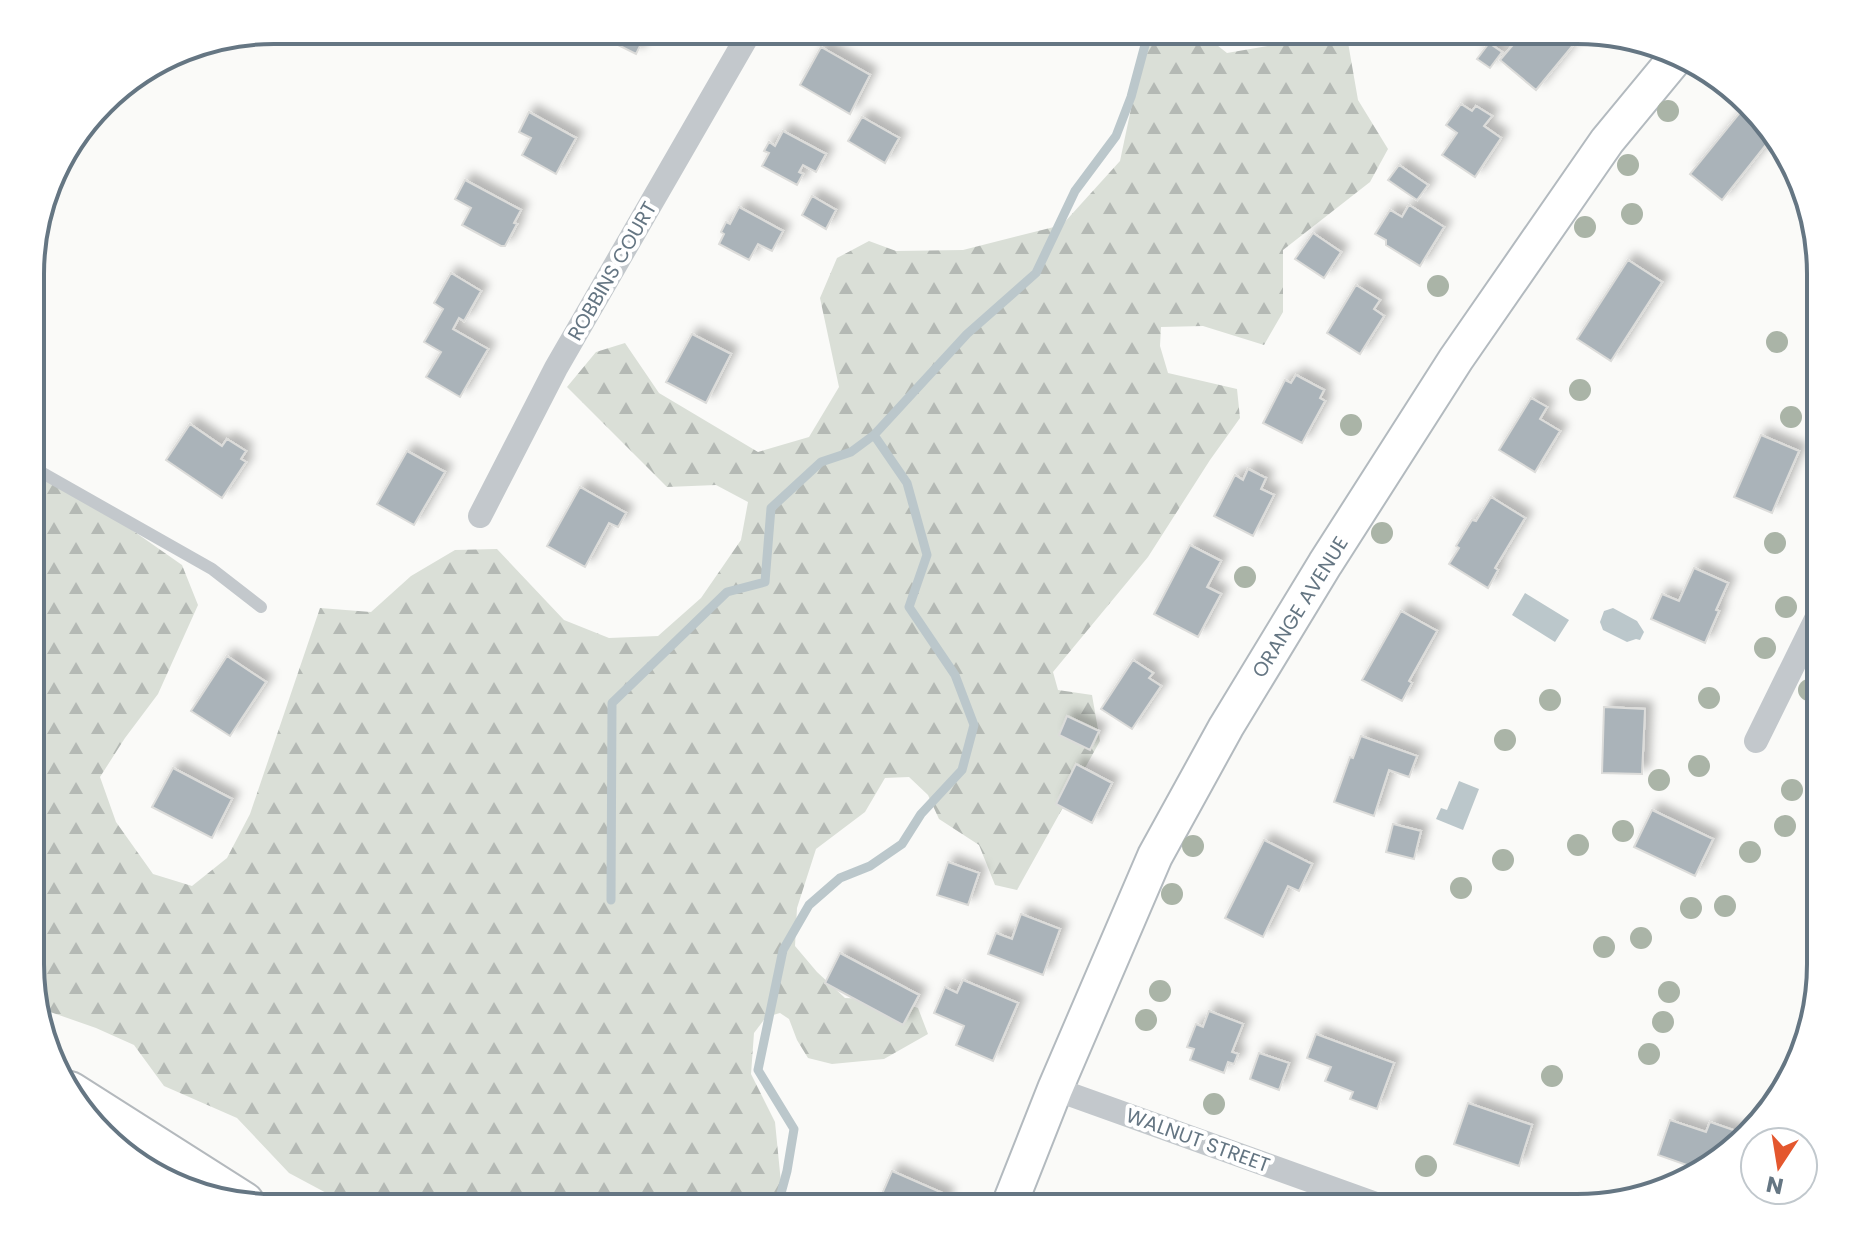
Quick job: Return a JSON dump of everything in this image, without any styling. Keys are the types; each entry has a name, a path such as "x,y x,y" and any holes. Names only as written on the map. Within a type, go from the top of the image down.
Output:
{"highway":[{"path":"99,1113 213,1186"}],"main road":[{"name":"ORANGE AVENUE","path":"1014,1194 1155,856 1226,727 1325,564 1456,359 1607,141 1670,64"}],"street":[{"name":"ROBBINS COURT","path":"480,516 556,368 743,44"},
{"path":"1756,741 1807,637"},
{"name":"WALNUT STREET","path":"1055,1089 1348,1194"}],"lane":[{"path":"44,474 212,569 261,607"}],"green space":[{"path":"1149,44 1216,44 1227,53 1275,44 1348,44 1358,100 1388,149 1370,182 1283,250 1283,312 1264,345 1203,326 1161,327 1160,346 1168,373 1237,389 1240,418 1148,557 1053,672 1058,690 1092,695 1100,741 1017,890 995,885 979,845 939,819 928,795 909,777 885,778 865,812 816,849 797,908 795,946 845,998 893,1000 918,1008 928,1034 884,1059 832,1064 808,1058 789,1019 780,1013 766,1017 754,1033 751,1074 775,1122 783,1194 328,1194 289,1173 237,1118 164,1086 134,1045 49,1011 44,964 44,468 182,565 198,605 158,694 100,777 116,822 153,874 192,886 227,858 250,814 320,608 371,612 411,576 455,550 497,549 564,620 609,638 658,636 701,598 741,540 748,502 716,485 667,487 567,387 596,352 625,343 659,393 758,452 809,437 839,387 820,298 837,258 869,241 896,251 963,250 1062,225 1120,161 1140,66"}],"shaded area":[{"path":"1525,593 1569,620 1555,642 1512,615"},
{"path":"1613,608 1637,621 1644,632 1640,640 1627,642 1603,630 1600,622 1604,611"},
{"path":"1459,781 1479,789 1463,830 1436,819 1441,808 1447,810"}],"building":[{"path":"616,44 641,44 636,54"},
{"path":"1488,44 1502,52 1490,68 1477,59"},
{"path":"1514,44 1574,44 1536,90 1500,60"},
{"path":"821,47 870,75 850,114 800,85"},
{"path":"1461,104 1472,111 1476,106 1492,116 1484,126 1501,138 1475,177 1442,155 1457,133 1446,125"},
{"path":"529,112 576,138 556,174 522,155 531,138 519,132"},
{"path":"1741,112 1766,144 1722,200 1690,174"},
{"path":"862,117 899,138 885,163 848,141"},
{"path":"783,131 826,154 816,172 803,165 799,172 803,174 797,185 762,166 769,153 764,151 769,142 775,146"},
{"path":"1399,165 1428,185 1417,200 1388,180"},
{"path":"465,180 521,210 505,246 462,225 471,208 455,199"},
{"path":"812,196 836,210 826,229 802,215"},
{"path":"1409,205 1444,227 1420,266 1386,245 1386,240 1375,234 1390,210 1402,217"},
{"path":"739,207 783,231 772,251 758,244 749,260 719,244 726,222 730,224"},
{"path":"1313,233 1341,252 1324,278 1295,259"},
{"path":"1628,260 1662,282 1611,361 1577,339"},
{"path":"451,273 481,291 464,321 459,318 453,329 488,349 460,397 426,377 441,352 424,342 443,309 434,303"},
{"path":"1356,285 1380,300 1374,309 1384,316 1360,354 1327,333"},
{"path":"692,334 731,354 706,403 666,382"},
{"path":"1296,375 1324,390 1320,398 1325,401 1302,443 1263,423 1285,380 1291,383"},
{"path":"1531,398 1547,407 1540,419 1560,431 1535,472 1499,450"},
{"path":"190,424 222,446 227,439 246,451 241,459 246,462 222,498 166,460"},
{"path":"1761,435 1799,451 1772,513 1734,497"},
{"path":"407,451 445,472 414,525 377,504"},
{"path":"1248,469 1266,478 1261,489 1274,495 1253,536 1214,516 1235,475 1243,480"},
{"path":"580,487 626,513 618,527 609,523 585,567 547,546"},
{"path":"1491,497 1525,518 1495,568 1498,570 1488,588 1449,564 1472,520 1476,521"},
{"path":"1190,545 1221,561 1207,587 1221,594 1198,637 1154,614"},
{"path":"1694,568 1728,583 1705,643 1651,619 1662,594 1679,601"},
{"path":"1401,611 1437,631 1409,681 1412,683 1402,701 1362,680"},
{"path":"227,656 266,682 230,736 191,711"},
{"path":"1133,660 1153,673 1149,678 1161,686 1132,729 1101,709"},
{"path":"1604,707 1645,709 1642,774 1602,773"},
{"path":"1067,716 1099,731 1090,750 1059,735"},
{"path":"1361,736 1417,756 1409,777 1389,770 1374,816 1334,802"},
{"path":"1076,764 1112,783 1092,823 1056,804"},
{"path":"173,768 232,799 212,838 152,807"},
{"path":"1652,810 1713,839 1695,876 1634,847"},
{"path":"1393,824 1421,831 1414,859 1386,852"},
{"path":"1264,840 1312,864 1299,891 1288,886 1263,937 1225,918"},
{"path":"948,862 979,873 968,905 937,895"},
{"path":"1021,914 1060,929 1043,975 988,954 996,933 1012,939"},
{"path":"840,953 919,995 903,1025 825,983"},
{"path":"963,980 1018,1003 993,1061 956,1045 964,1026 934,1013 945,987 957,993"},
{"path":"1209,1011 1243,1024 1232,1052 1238,1054 1234,1064 1228,1062 1224,1073 1190,1060 1194,1049 1187,1047 1196,1024 1203,1027"},
{"path":"1316,1034 1394,1063 1377,1109 1350,1099 1353,1092 1325,1081 1331,1067 1307,1058"},
{"path":"1259,1053 1289,1063 1279,1090 1250,1079"},
{"path":"1468,1103 1532,1125 1519,1166 1454,1144"},
{"path":"1670,1120 1706,1132 1710,1122 1735,1131 1705,1155 1687,1165 1658,1155"},
{"path":"892,1171 945,1194 882,1194"}],"waterway":[{"path":"781,1194 794,1129 758,1070 783,950 809,905 840,878 870,866 902,844 921,814 962,770 974,725 955,675 909,607 927,555 907,483 874,435 967,334 1036,273 1075,191 1116,136 1131,97 1145,44"},
{"path":"611,900 612,703 727,592 765,582 771,508 821,462 851,452 874,435"}]}
